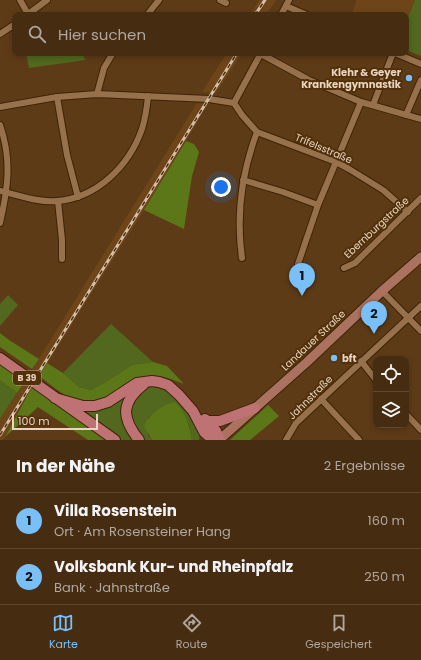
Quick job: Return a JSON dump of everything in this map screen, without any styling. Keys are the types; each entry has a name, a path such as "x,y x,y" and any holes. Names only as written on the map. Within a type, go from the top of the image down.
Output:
{"main road":[{"name":"Landauer Straße","path":"220,440 421,257"},
{"name":"B 39","path":"0,358 54,398 115,440"},
{"path":"139,440 129,425 126,413 130,396 148,381"},
{"path":"54,398 83,406 95,406 108,402 137,383 148,381 160,382 168,385 193,411 209,421 220,440"},
{"path":"209,421 220,422 255,408"},
{"path":"193,411 204,436 213,440"}],"street":[{"path":"20,0 26,12"},
{"path":"31,12 47,0"},
{"path":"150,12 160,0"},
{"path":"282,12 287,3 302,12"},
{"path":"0,34 12,26"},
{"path":"97,94 104,68 111,56"},
{"path":"0,107 57,98 97,94 209,99 234,103 260,56"},
{"path":"265,56 309,80 361,102 421,119"},
{"path":"373,105 393,56"},
{"path":"401,56 421,64"},
{"path":"406,115 421,80"},
{"path":"3,192 42,201 58,201 78,197 101,185 116,172 137,140 145,116 148,96"},
{"path":"57,98 66,155 78,197"},
{"path":"298,264 318,205 361,102"},
{"name":"Trifelsstraße","path":"234,103 257,132 336,162 383,190 408,212"},
{"path":"0,125 8,154 0,223"},
{"path":"242,258 240,217 243,180 249,152 257,132"},
{"path":"243,180 283,192 318,205"},
{"name":"Ebernburgstraße","path":"344,268 355,263 421,198"},
{"path":"58,201 62,240 62,259"},
{"path":"382,291 421,331"},
{"name":"Jahnstraße","path":"286,440 296,423 421,306"},
{"path":"361,361 373,376"},
{"path":"321,399 359,440"},
{"path":"409,417 421,430"}],"shaded area":[{"path":"259,0 276,0 268,12 252,12"},
{"path":"357,0 415,0 409,15 409,12 352,12"},
{"path":"225,56 240,56 216,93 202,92"},
{"path":"197,103 208,104 144,210 39,376 5,437 3,440 0,440 0,419 19,391"}],"green space":[{"path":"415,0 421,0 421,56 409,51 409,15"},
{"path":"26,56 83,56 86,60 29,68"},
{"path":"186,141 194,144 199,152 192,176 184,229 144,210"},
{"path":"8,295 18,305 0,326 0,304"},
{"path":"111,324 153,362 132,365 91,390 79,387 63,373"},
{"path":"0,333 39,359 32,369 0,347"},
{"path":"0,362 26,380 17,393 0,380"},
{"path":"153,362 167,366 184,384 162,377 145,376 104,399 83,402 65,395 39,376 47,363 63,373 79,387 91,390 132,365"},
{"path":"0,380 17,393 0,419"},
{"path":"32,387 105,440 88,440 38,407 5,437"},
{"path":"150,387 163,388 169,391 195,424 199,432 199,440 192,440 189,425 172,403 148,418 148,435 152,440 143,440 133,428 130,406 145,389"},
{"path":"132,389 126,399 135,440 121,440 76,408"},
{"path":"175,402 179,405 184,414 192,440 152,440 144,426 146,422 156,411 165,405"},
{"path":"268,405 279,416 250,440 230,440"}],"railway":[{"path":"257,12 265,0"},
{"path":"0,435 235,56"}],"place":[{"name":"Klehr & Geyer Krankengymnastik","path":"409,78"},
{"name":"Villa Rosenstein","path":"302,296"},
{"name":"Volksbank Kur- und Rheinpfalz","path":"374,334"},
{"name":"bft","path":"334,358"}]}
